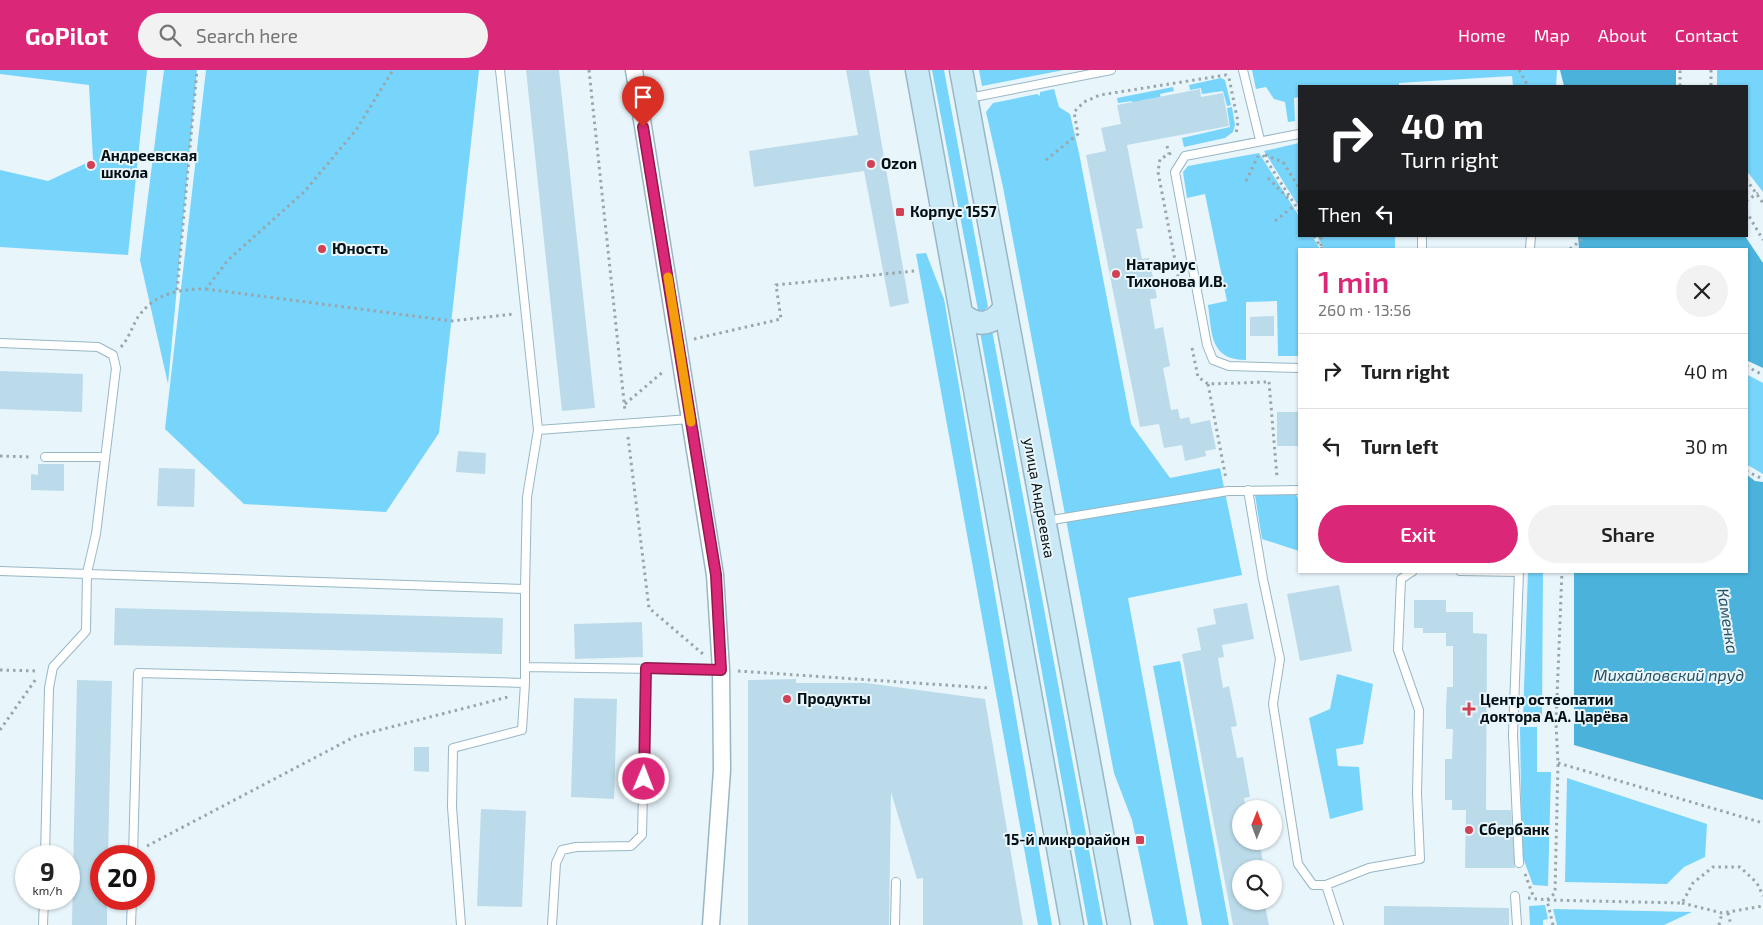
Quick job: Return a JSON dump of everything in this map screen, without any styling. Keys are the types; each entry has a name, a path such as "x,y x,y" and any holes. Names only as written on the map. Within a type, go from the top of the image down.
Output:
{"main road":[{"path":"917,70 963,315 1072,925"},
{"name":"улица Андреевка","path":"961,70 1119,925"},
{"path":"963,315 971,321 986,322 1000,316 1005,307"}],"street":[{"path":"634,70 716,575 721,670 722,770 710,925"}],"lane":[{"path":"461,925 452,807 454,748 522,730 525,683 527,497 538,430 500,70"},
{"path":"966,99 1111,70"},
{"path":"1242,70 1260,140"},
{"path":"1298,134 1185,156 1176,172 1207,345 1213,360 1229,366 1298,368"},
{"path":"0,343 98,347 113,355 116,368 96,534 87,573 86,631 52,668 49,688 45,845"},
{"path":"538,430 690,419"},
{"path":"44,457 105,457"},
{"path":"1248,490 1263,578 1280,660 1273,704 1298,864 1313,885 1326,885 1369,868 1420,859 1417,793 1419,710 1398,650 1401,579 1410,573"},
{"path":"1043,521 1228,491 1298,490"},
{"path":"0,571 525,589"},
{"path":"1519,573 1513,735 1519,863"},
{"path":"525,668 721,670"},
{"path":"552,925 556,863 562,850 576,847 630,846 642,835 646,668"},
{"path":"133,845 138,673 525,683"},
{"path":"896,882 896,925"},
{"path":"1326,885 1339,925"},
{"path":"1515,896 1517,925"},
{"path":"43,925 44,910"},
{"path":"131,925 132,910"}],"path":[{"path":"177,290 196,70"},
{"path":"206,288 228,260 304,192 356,130 393,70"},
{"path":"1222,70 1226,75"},
{"path":"1519,70 1527,85"},
{"path":"1680,70 1680,85"},
{"path":"1711,70 1711,85"},
{"path":"1238,128 1260,140"},
{"path":"1167,146 1169,154"},
{"path":"1246,182 1260,151 1262,154 1282,162 1298,186"},
{"path":"1262,154 1298,209"},
{"path":"1268,178 1296,205"},
{"path":"1748,181 1758,193 1763,203"},
{"path":"1748,200 1758,193"},
{"path":"1275,221 1296,205"},
{"path":"1748,214 1763,240"},
{"path":"1315,237 1322,248"},
{"path":"1571,248 1585,237"},
{"path":"624,404 681,356 692,340 780,319 776,285 914,271"},
{"path":"113,355 128,339 138,317 154,299 177,290 206,288 452,321 526,313"},
{"path":"1748,367 1763,376"},
{"path":"1268,382 1278,490"},
{"path":"1208,384 1228,491"},
{"path":"0,456 44,457"},
{"path":"1748,472 1763,479"},
{"path":"1547,900 1555,893 1558,763 1556,724 1562,573"},
{"path":"0,670 42,671 0,730"},
{"path":"853,680 989,688"},
{"path":"152,845 356,736 514,696 525,683"},
{"path":"1558,763 1763,823"},
{"path":"1519,863 1523,868 1534,898"},
{"path":"1682,903 1693,883 1713,867 1740,867 1757,883 1763,896"},
{"path":"1527,898 1682,903 1722,913 1763,906"},
{"path":"1547,900 1553,925"},
{"path":"1719,925 1722,913"},
{"path":"1728,913 1731,925"}],"shaded area":[{"path":"0,70 147,70 128,255 0,247 0,170 48,181 93,160 89,85 0,74"},
{"path":"164,70 197,70 168,384 140,260"},
{"name":"Юность","path":"206,70 479,70 439,433 386,512 244,504 165,429"},
{"path":"932,70 944,70 988,307 982,312 978,310"},
{"path":"979,70 1064,70 982,86"},
{"path":"1252,70 1557,70 1556,85 1513,85 1512,76 1399,83 1399,85 1298,85 1298,97 1294,98 1295,121 1288,122 1285,102 1274,99 1266,87 1256,89"},
{"path":"1717,70 1763,70 1763,192 1748,173 1748,85 1717,85"},
{"path":"1221,78 1225,80 1231,105 1227,106 1223,91 1202,94 1201,88 1190,90 1189,85"},
{"path":"1173,87 1174,91 1160,94 1161,100 1133,106 1132,101 1118,103 1117,98"},
{"path":"1054,89 1059,107 1070,114 1079,153 1131,424 1170,478 1220,468 1242,575 1128,598 1188,925 1154,925 1132,820 1114,773 1003,187 986,112 993,103 1037,94 1040,96 1040,92"},
{"path":"1232,107 1235,125 1233,132 1225,138 1184,147 1182,138 1230,127 1227,108"},
{"path":"1298,143 1298,205 1264,151"},
{"path":"1259,153 1298,214 1298,237 1313,237 1319,248 1298,248 1298,356 1278,356 1277,301 1246,302 1246,360 1234,359 1219,350 1212,335 1208,305 1227,301 1205,194 1187,198 1183,172 1188,166"},
{"path":"1318,237 1395,237 1395,248 1323,248"},
{"path":"926,253 944,299 1052,925 1038,925 916,254"},
{"path":"992,330 1103,925 1088,925 980,332 986,334"},
{"path":"1748,375 1763,383 1763,474 1748,465"},
{"path":"1255,495 1296,495 1298,498 1298,551 1262,539"},
{"path":"1528,573 1543,573 1542,716 1523,718"},
{"path":"1180,661 1229,925 1202,925 1153,666"},
{"path":"1337,674 1373,684 1363,744 1336,749 1338,766 1359,767 1363,810 1330,819 1309,718 1330,709"},
{"path":"1520,727 1537,727 1537,772 1551,772 1548,886 1533,885 1522,855"},
{"path":"1567,778 1707,824 1705,857 1684,867 1667,884 1565,882"},
{"path":"1545,905 1548,919 1543,920 1543,925 1530,925 1529,906"},
{"path":"1553,909 1692,912 1664,925 1557,925"}],"water":[{"path":"1560,70 1676,70 1676,85 1564,85"},
{"path":"1578,237 1746,237 1763,263 1763,368 1748,361 1748,248 1579,248"},
{"name":"Михайловский пруд","path":"1748,476 1755,481 1763,482 1763,800 1574,745 1574,573 1748,573"}],"building":[{"path":"526,70 559,70 595,408 562,411"},
{"path":"846,70 869,70 909,303 890,307 864,171 754,187 749,151 858,135"},
{"path":"1200,89 1201,97 1223,93 1229,126 1127,145 1143,228 1136,229 1142,259 1149,258 1157,298 1150,299 1155,329 1163,327 1170,366 1163,368 1171,410 1178,409 1180,419 1189,417 1191,424 1210,420 1216,449 1205,451 1206,456 1185,461 1182,445 1164,448 1159,424 1140,427 1086,155 1106,151 1101,128 1121,124 1117,105"},
{"path":"1274,316 1274,336 1250,336 1250,317"},
{"path":"0,371 83,374 82,412 0,409"},
{"path":"1277,412 1298,412 1298,446 1277,446"},
{"path":"458,451 486,453 485,474 456,472"},
{"path":"38,464 64,464 64,491 31,490 31,474 38,475"},
{"path":"159,468 195,469 194,507 157,506"},
{"path":"1339,585 1352,651 1300,661 1287,594"},
{"path":"1414,600 1446,600 1446,612 1473,612 1473,633 1487,634 1486,810 1511,810 1515,868 1465,868 1466,810 1452,810 1452,800 1445,800 1445,759 1452,759 1453,729 1446,729 1446,708 1447,687 1453,687 1453,646 1446,646 1446,633 1423,633 1423,628 1414,628"},
{"path":"1247,603 1254,639 1222,645 1224,657 1218,658 1223,688 1229,686 1237,726 1231,727 1237,758 1243,757 1250,797 1244,798 1244,800 1232,800 1232,850 1261,850 1263,860 1232,860 1232,910 1266,910 1269,925 1233,925 1182,654 1201,650 1197,628 1216,624 1213,609"},
{"path":"115,608 503,618 502,654 114,645"},
{"path":"642,622 643,657 575,659 574,624"},
{"path":"796,679 796,683 866,683 985,699 1023,925 923,925 923,878 917,879 891,792 889,925 748,925 748,680"},
{"path":"77,680 112,681 108,845 90,845 90,910 107,910 107,925 72,925 72,910 80,910 80,845 74,845"},
{"path":"574,698 617,699 614,799 571,797"},
{"path":"414,747 429,747 429,772 414,771"},
{"path":"481,809 526,811 522,907 477,906"},
{"path":"1384,906 1509,908 1509,925 1384,925"}],"slow traffic":[{"path":"668,277 691,422"}],"place":[{"name":"Ozon","path":"871,164"},
{"name":"Андреевская школа","path":"91,165"},
{"name":"Корпус 1557","path":"900,212"},
{"name":"Юность","path":"322,249"},
{"name":"Натариус Тихонова И.В.","path":"1116,274"},
{"name":"Продукты","path":"787,699"},
{"name":"Центр остеопатии доктора А.А. Царёва","path":"1469,709"},
{"name":"Сбербанк","path":"1469,830"},
{"name":"15-й микрорайон","path":"1140,840"}],"route":[{"path":"643,127 716,575 721,670 646,668 644,779"}],"water label":[{"name":"Каменка","path":"1728,621"}]}
